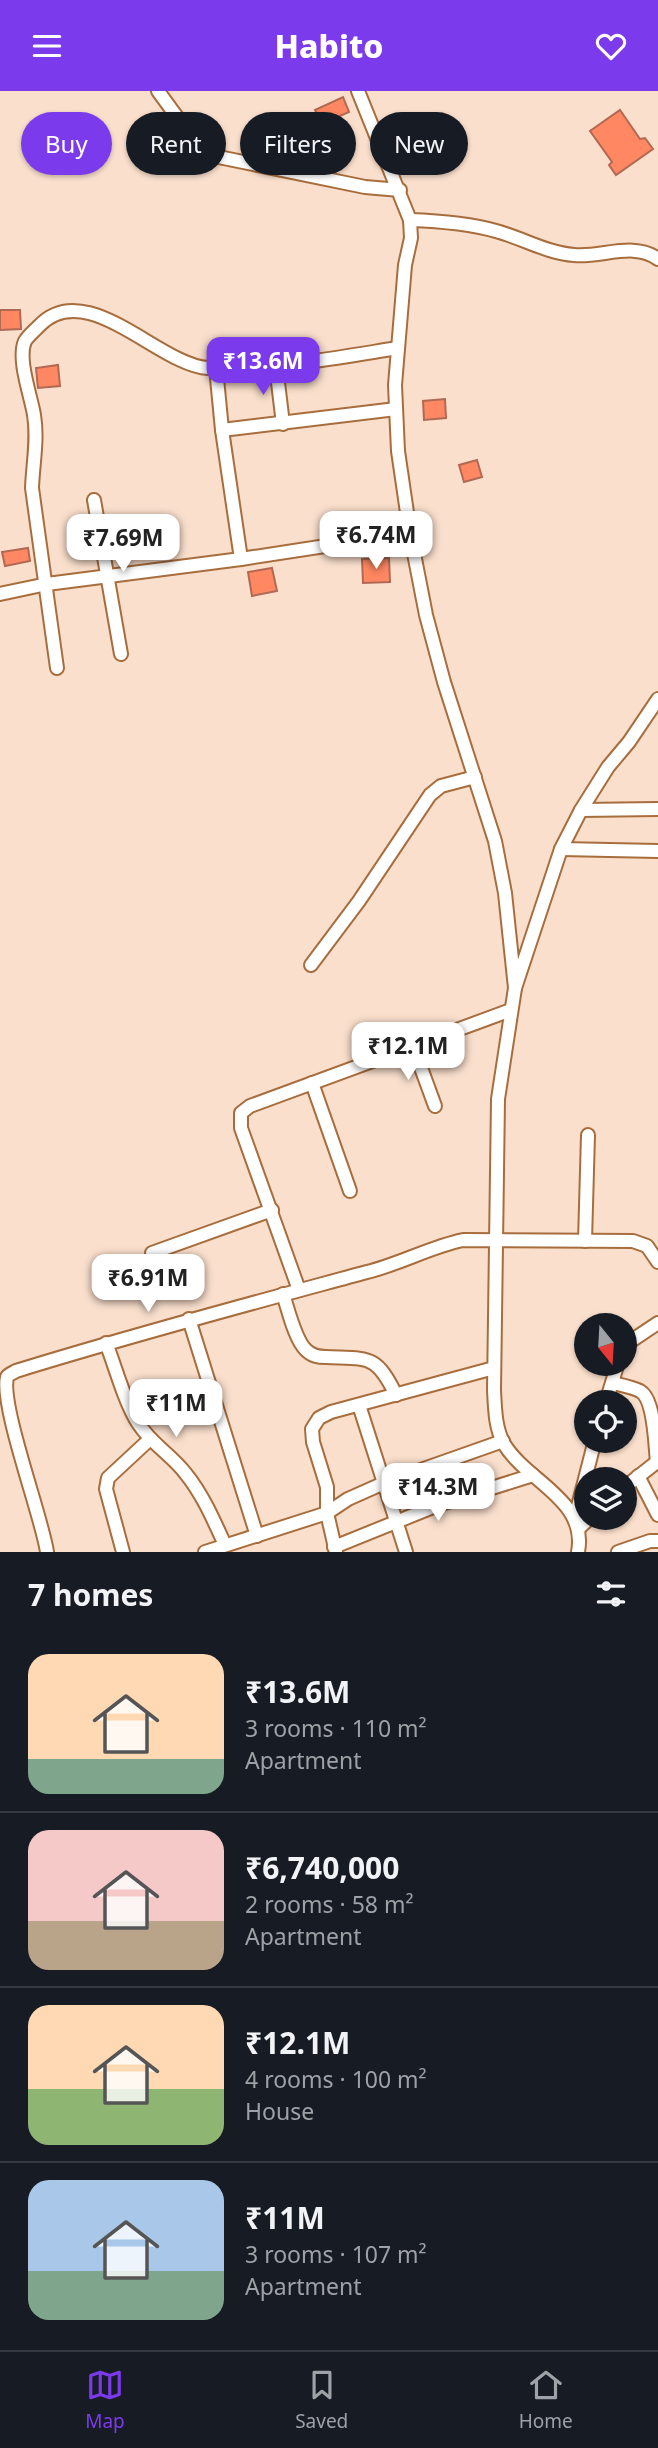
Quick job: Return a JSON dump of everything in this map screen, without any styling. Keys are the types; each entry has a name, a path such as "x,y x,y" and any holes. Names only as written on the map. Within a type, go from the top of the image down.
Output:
{"street":[{"path":"158,91 204,154 365,187 400,190"},
{"path":"358,91 411,220 395,385 398,451 426,615 444,682 495,841 505,893 515,988"},
{"path":"411,220 453,222 493,230 561,254 577,256 629,250 651,253 658,259"},
{"path":"57,668 32,488 37,439 23,361 25,342 46,319 63,312 81,311 117,324 187,363 205,368 276,366 398,348"},
{"path":"276,366 282,424"},
{"path":"216,368 241,559"},
{"path":"222,430 396,409"},
{"path":"94,500 121,654"},
{"path":"0,594 410,533"},
{"path":"574,1518 568,1507 514,1457 503,1441 496,1421 494,1369 498,1099 515,988 561,849 608,767 658,699"},
{"path":"311,965 359,901 430,795 441,786 475,777"},
{"path":"581,810 658,809"},
{"path":"561,849 658,851"},
{"path":"299,1290 241,1128 241,1113 250,1106 511,1010"},
{"path":"413,1046 435,1106"},
{"path":"312,1083 350,1191"},
{"path":"585,1241 588,1135"},
{"path":"152,1253 272,1210"},
{"path":"47,1552 41,1527 15,1462 6,1428 3,1386 6,1377 16,1371 189,1319 391,1266 439,1245 463,1240 633,1241 647,1246 657,1258"},
{"path":"283,1294 300,1344 307,1352 315,1356 364,1358 376,1363 396,1395"},
{"path":"189,1319 257,1536"},
{"path":"637,1337 658,1323"},
{"path":"106,1343 137,1421 149,1439 186,1473 225,1545"},
{"path":"494,1369 319,1418 312,1429 313,1442 327,1487 327,1513 335,1550 397,1521 533,1475"},
{"path":"610,1390 615,1376"},
{"path":"613,1383 641,1391 647,1396 657,1461 638,1476 658,1515"},
{"path":"359,1405 407,1552"},
{"path":"123,1552 106,1489 108,1478 149,1439"},
{"path":"205,1552 327,1513 348,1499 384,1483 503,1441"},
{"path":"577,1530 579,1552"},
{"path":"618,1552 658,1541"}],"building":[{"path":"343,97 349,112 316,112 315,110"},
{"path":"620,110 640,139 645,138 653,149 616,175 609,165 612,162 590,131"},
{"path":"0,310 20,310 21,329 0,330"},
{"path":"58,365 60,386 38,388 36,368"},
{"path":"445,399 446,418 424,420 423,401"},
{"path":"477,460 482,477 464,482 459,465"},
{"path":"96,524 98,545 78,548 76,526"},
{"path":"28,548 30,561 5,566 2,552"},
{"path":"389,558 390,582 363,583 362,559"},
{"path":"272,568 277,591 252,596 248,572"}]}
